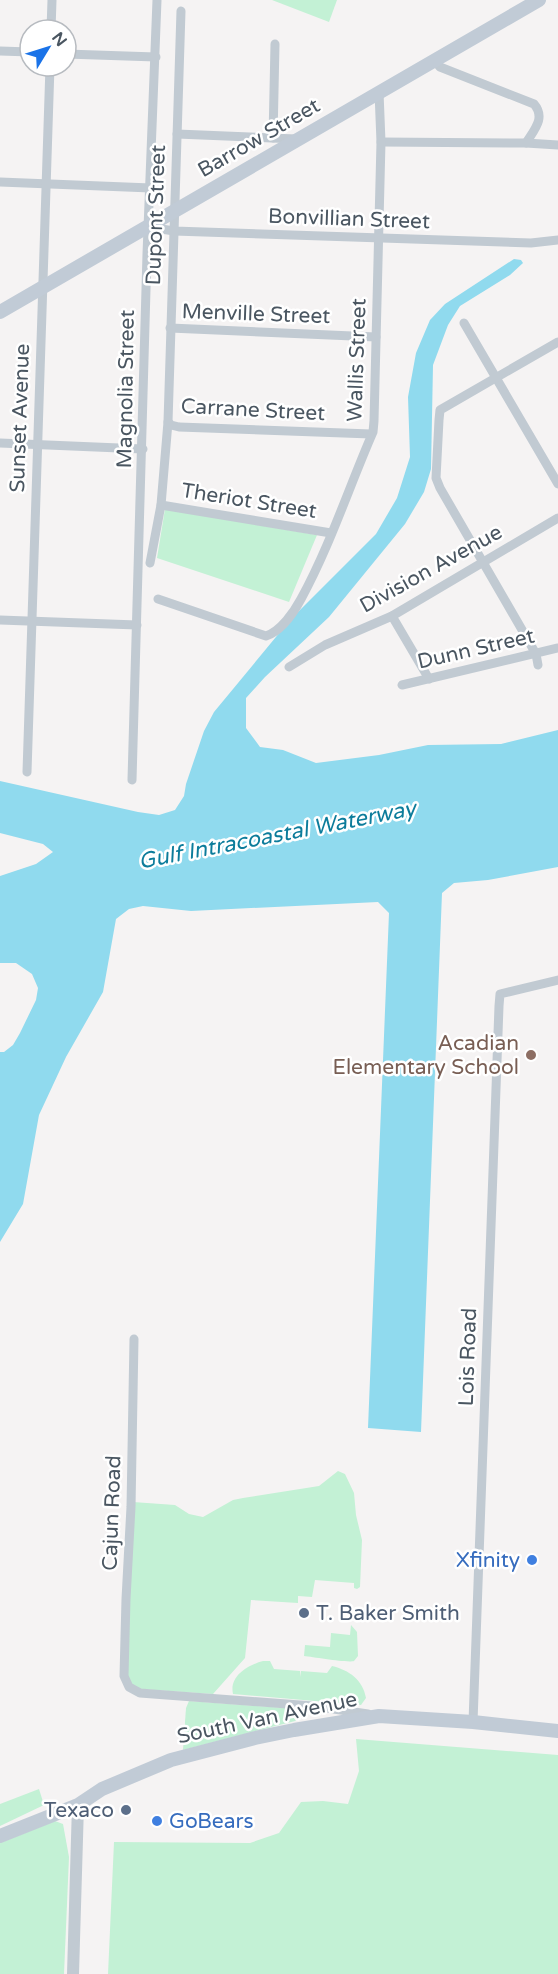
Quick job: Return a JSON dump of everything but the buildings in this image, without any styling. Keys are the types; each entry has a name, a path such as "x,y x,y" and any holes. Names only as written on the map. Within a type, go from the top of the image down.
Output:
{"main road":[{"name":"Barrow Street","path":"0,312 539,0"},
{"name":"South Van Avenue","path":"0,1836 78,1805 102,1789 184,1756 315,1726 379,1716 473,1722 558,1731"}],"street":[{"path":"51,18 52,0"},
{"name":"Magnolia Street","path":"132,780 157,0"},
{"name":"Dupont Street","path":"150,563 161,506 168,422 181,11"},
{"path":"273,138 275,44"},
{"path":"0,51 18,52"},
{"path":"78,54 156,57"},
{"path":"434,60 440,67 534,104 541,118 526,143"},
{"name":"Sunset Avenue","path":"27,772 50,78"},
{"name":"Wallis Street","path":"158,599 266,636 272,634 291,614 301,599 331,533 371,434 374,421 381,142 379,92"},
{"path":"177,134 298,139"},
{"path":"381,142 558,145"},
{"path":"0,182 151,188"},
{"name":"Bonvillian Street","path":"148,227 174,231 379,239 553,241"},
{"path":"464,323 558,484"},
{"name":"Menville Street","path":"170,328 376,337"},
{"path":"538,664 536,654 436,478 440,410 558,342"},
{"name":"Carrane Street","path":"168,422 179,427 371,434"},
{"path":"0,443 142,448"},
{"name":"Theriot Street","path":"161,506 331,533"},
{"name":"Division Avenue","path":"289,667 325,645 392,615 558,518"},
{"path":"392,615 429,679"},
{"path":"0,620 136,625"},
{"name":"Dunn Street","path":"402,685 558,648"},
{"name":"Lois Road","path":"473,1722 496,1052 500,994 558,980"},
{"name":"Cajun Road","path":"134,1339 131,1507 124,1665 124,1676 129,1687 140,1693 313,1706"},
{"path":"315,1726 313,1706 379,1716"},
{"path":"73,1974 78,1805"}],"green space":[{"path":"272,0 337,0 329,22"},
{"path":"165,509 317,535 289,602 157,558"},
{"path":"338,1471 345,1474 354,1493 362,1540 360,1587 354,1588 354,1583 315,1580 312,1597 298,1596 298,1603 251,1600 245,1658 213,1694 139,1689 132,1685 127,1677 133,1502 175,1505 189,1514 203,1517 233,1500 319,1486"},
{"path":"351,1625 357,1632 358,1656 354,1661 304,1656 305,1645 330,1647 331,1633 350,1635"},
{"path":"263,1661 270,1661 274,1669 300,1671 300,1677 301,1671 327,1673 332,1666 338,1668 349,1673 358,1681 366,1698 361,1705 233,1694 234,1682 241,1672"},
{"path":"189,1701 285,1708 294,1710 300,1718 183,1750 186,1708"},
{"path":"356,1739 558,1755 558,1974 108,1974 114,1842 250,1843 279,1833 301,1802 323,1801 348,1804 359,1771"},
{"path":"39,1789 44,1805 0,1826 0,1804"},
{"path":"55,1821 63,1824 69,1857 64,1974 0,1974 0,1843"}],"water":[{"name":"Gulf Intracoastal Waterway","path":"514,259 521,260 523,263 510,275 460,306 448,325 433,365 431,469 424,492 405,524 329,617 246,698 246,728 260,747 283,750 316,763 379,755 428,745 501,744 558,730 558,867 488,880 454,883 442,893 421,1432 368,1428 389,913 378,902 191,911 143,906 129,909 116,919 103,992 66,1057 39,1115 23,1204 0,1242 0,1052 4,1052 13,1045 36,1000 38,988 32,974 16,963 0,963 0,876 36,864 53,852 43,844 0,833 0,781 138,812 159,815 175,810 184,796 204,731 214,712 290,620 376,534 397,498 410,457 408,397 416,353 430,320 445,304"}],"place":[{"name":"Acadian Elementary School","path":"531,1055"},
{"name":"Xfinity","path":"532,1560"},
{"name":"T. Baker Smith","path":"304,1613"},
{"name":"Texaco","path":"126,1810"},
{"name":"GoBears","path":"157,1821"}]}
